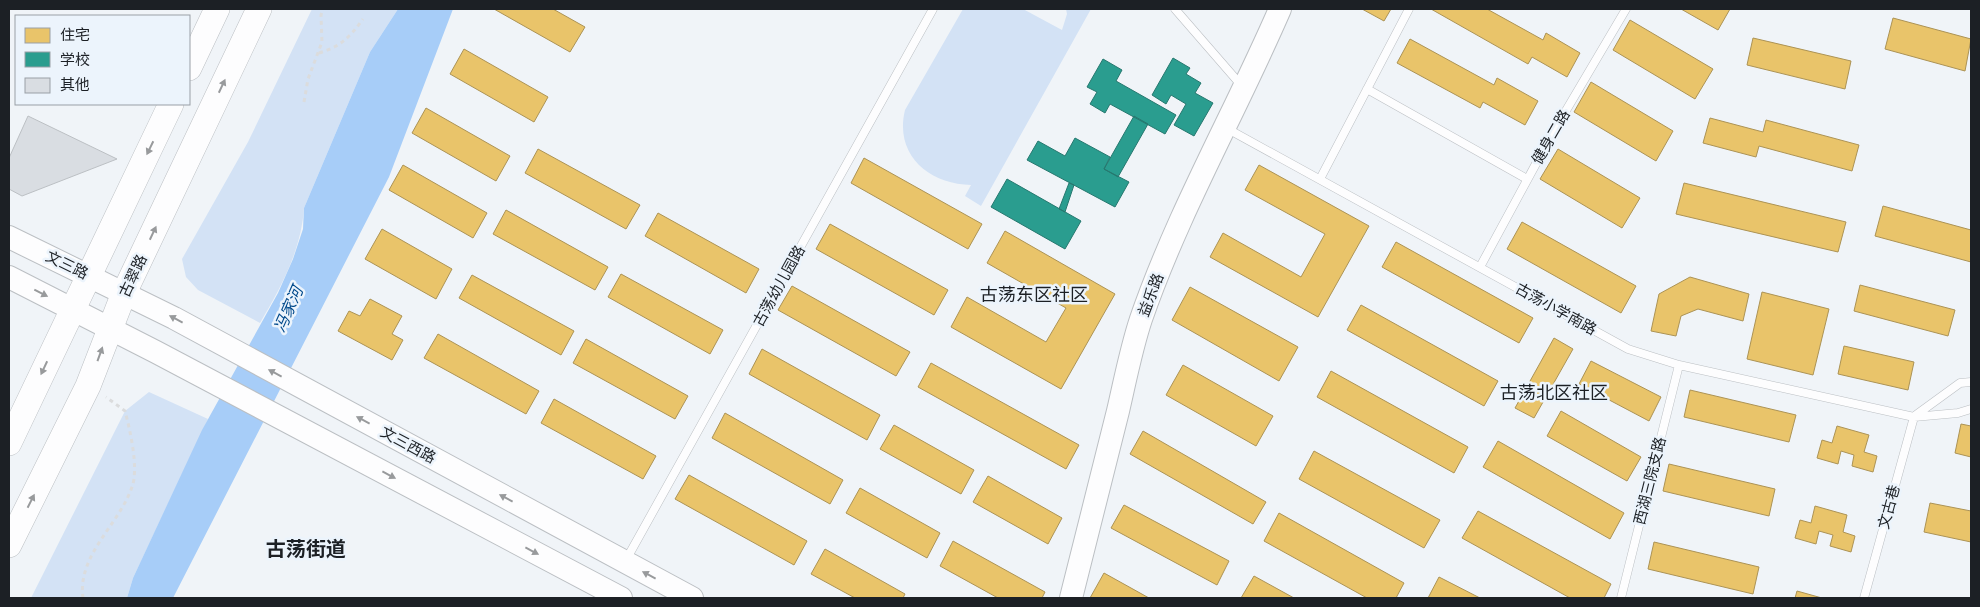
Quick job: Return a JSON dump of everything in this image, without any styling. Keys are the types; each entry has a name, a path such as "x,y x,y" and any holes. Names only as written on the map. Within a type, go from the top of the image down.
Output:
{"main road":[{"path":"190,66 217,9"},
{"name":"古翠路","path":"9,545 88,386 124,293 259,9"},
{"name":"益乐路","path":"1071,598 1140,321 1179,220 1226,128 1242,87 1259,56 1280,9"},
{"path":"9,443 87,275 171,105"},
{"name":"文三路","path":"9,237 124,293"},
{"path":"9,277 72,308 109,330 204,377 621,598"},
{"name":"文三西路","path":"124,293 219,342 692,598"}],"lane":[{"name":"古荡幼儿园路","path":"625,562 933,9"},
{"path":"1175,9 1242,87"},
{"path":"1320,179 1409,9"},
{"name":"健身二路","path":"1480,267 1527,179 1626,9"},
{"path":"1367,89 1527,179"},
{"name":"古荡小学南路","path":"1226,128 1628,349 1679,365 1914,417 1958,413 1971,409"},
{"name":"西湖三院支路","path":"1621,598 1679,365"},
{"path":"1914,417 1960,383 1971,382"},
{"name":"文古巷","path":"1864,598 1914,417"}],"path":[{"path":"304,102 308,79 322,42 320,15 323,9"},
{"path":"318,54 334,49 348,39 363,19"},
{"path":"83,598 81,587 100,539 117,518 133,486 133,444 125,411 88,386"}],"shaded area":[{"path":"312,9 398,9 370,52 304,208 299,239 289,268 260,323 198,290 186,277 182,259 248,142"},
{"path":"963,9 1023,9 1062,30 1067,14 1066,9 1091,9 981,206 965,196 971,185 941,179 929,173 918,164 910,153 905,141 903,126 905,110"},
{"path":"149,392 208,419 133,578 127,598 31,598 125,411"}],"water":[{"name":"冯家河","path":"398,9 453,9 389,177 173,598 127,598 133,578 202,430 278,293 293,259 303,229 304,208 370,52"}],"building: 住宅":[{"path":"494,9 553,9 585,27 570,52"},
{"path":"1362,9 1391,9 1384,21"},
{"path":"1431,9 1487,9 1543,40 1546,33 1580,53 1567,77 1532,57 1528,64"},
{"path":"1681,9 1730,9 1718,30"},
{"path":"1893,18 1971,39 1965,71 1885,49"},
{"path":"1630,20 1713,69 1695,99 1613,50"},
{"path":"1753,38 1851,61 1845,89 1747,65"},
{"path":"1410,39 1494,85 1497,78 1538,101 1525,125 1483,102 1480,108 1397,63"},
{"path":"464,49 548,97 534,122 450,74"},
{"path":"1591,82 1673,131 1656,161 1574,112"},
{"path":"426,108 510,156 496,181 412,133"},
{"path":"1710,118 1763,132 1766,120 1859,145 1852,171 1759,146 1756,157 1703,143"},
{"path":"538,149 640,205 626,229 525,173"},
{"path":"1558,149 1640,198 1622,228 1540,179"},
{"path":"864,158 982,224 968,249 851,183"},
{"path":"403,165 487,213 473,238 389,190"},
{"path":"1259,165 1369,226 1318,317 1210,257 1223,233 1301,277 1325,234 1245,190"},
{"path":"1684,183 1846,222 1838,252 1676,214"},
{"path":"1883,206 1971,230 1971,262 1875,236"},
{"path":"506,210 608,267 595,290 493,234"},
{"path":"658,213 759,269 746,293 645,236"},
{"path":"1522,222 1636,286 1621,313 1507,249"},
{"path":"830,224 948,290 934,315 816,249"},
{"path":"382,229 452,269 436,299 365,259"},
{"path":"1005,231 1115,294 1061,389 951,327 967,297 1046,342 1066,308 987,263"},
{"path":"1396,242 1533,318 1519,343 1382,267"},
{"path":"621,274 723,330 710,354 608,297"},
{"path":"472,275 574,331 561,355 459,298"},
{"path":"1690,277 1749,294 1743,321 1698,309 1681,316 1676,336 1651,331 1659,294"},
{"path":"1860,285 1955,310 1948,336 1854,311"},
{"path":"792,286 910,352 896,376 778,310"},
{"path":"1190,287 1298,347 1279,381 1172,320"},
{"path":"1762,292 1829,309 1813,375 1747,359"},
{"path":"370,299 402,316 392,334 403,340 392,360 338,331 349,311 360,316"},
{"path":"1361,305 1498,381 1484,406 1347,330"},
{"path":"438,334 539,391 526,414 424,358"},
{"path":"1554,338 1573,349 1534,418 1515,408"},
{"path":"586,339 688,396 675,419 573,363"},
{"path":"1844,346 1914,362 1908,390 1838,374"},
{"path":"762,349 880,415 867,440 749,374"},
{"path":"1591,361 1661,397 1649,421 1579,384"},
{"path":"931,363 1079,445 1066,469 918,387"},
{"path":"1183,365 1273,416 1256,446 1166,395"},
{"path":"1331,371 1468,447 1454,473 1317,397"},
{"path":"1690,390 1796,415 1789,442 1684,417"},
{"path":"554,399 656,456 643,479 541,423"},
{"path":"1561,411 1641,457 1627,481 1547,436"},
{"path":"725,413 843,480 830,504 712,438"},
{"path":"1961,424 1971,426 1971,457 1955,453"},
{"path":"894,425 974,470 961,494 880,449"},
{"path":"1837,426 1869,435 1864,452 1877,456 1873,472 1852,466 1854,455 1841,451 1838,464 1817,458 1822,440 1832,443"},
{"path":"1143,431 1266,502 1253,524 1130,454"},
{"path":"1498,441 1624,513 1610,539 1483,467"},
{"path":"1314,451 1440,520 1424,548 1299,479"},
{"path":"1669,464 1775,489 1769,516 1663,491"},
{"path":"689,475 807,541 794,565 675,499"},
{"path":"988,476 1062,518 1048,544 973,502"},
{"path":"860,488 940,533 927,558 846,513"},
{"path":"1930,503 1971,511 1971,542 1924,532"},
{"path":"1124,505 1229,561 1217,585 1111,528"},
{"path":"1815,506 1847,515 1843,532 1855,536 1851,552 1830,546 1833,535 1819,531 1816,544 1795,538 1800,520 1811,523"},
{"path":"1478,511 1611,584 1604,598 1570,598 1462,538"},
{"path":"1279,513 1404,583 1396,598 1367,598 1264,541"},
{"path":"953,541 1045,592 1042,598 998,598 940,566"},
{"path":"1654,542 1759,567 1753,594 1648,569"},
{"path":"825,549 905,594 903,598 855,598 811,574"},
{"path":"1104,573 1149,598 1090,598"},
{"path":"1254,576 1294,598 1241,598"},
{"path":"1439,577 1480,598 1428,598"},
{"path":"1797,591 1822,598 1795,598"}],"building: 学校":[{"path":"1173,58 1190,68 1186,74 1201,83 1195,93 1213,103 1194,136 1174,125 1186,104 1171,95 1166,104 1152,95"},
{"path":"1103,59 1122,70 1116,81 1176,115 1165,134 1110,104 1105,113 1090,104 1097,92 1087,87"},
{"path":"1134,116 1148,124 1118,177 1104,169"},
{"path":"1075,138 1110,157 1104,169 1129,182 1115,207 1027,160 1038,141 1065,156"},
{"path":"1007,179 1081,221 1065,249 991,207"},
{"path":"1069,183 1074,185 1065,212 1059,209"}],"building: 其他":[{"path":"28,116 117,159 22,196 9,189 9,158"}],"district":[{"name":"古荡东区社区","path":"1034,295"},
{"name":"古荡北区社区","path":"1554,393"},
{"name":"古荡街道","path":"306,549"}]}
